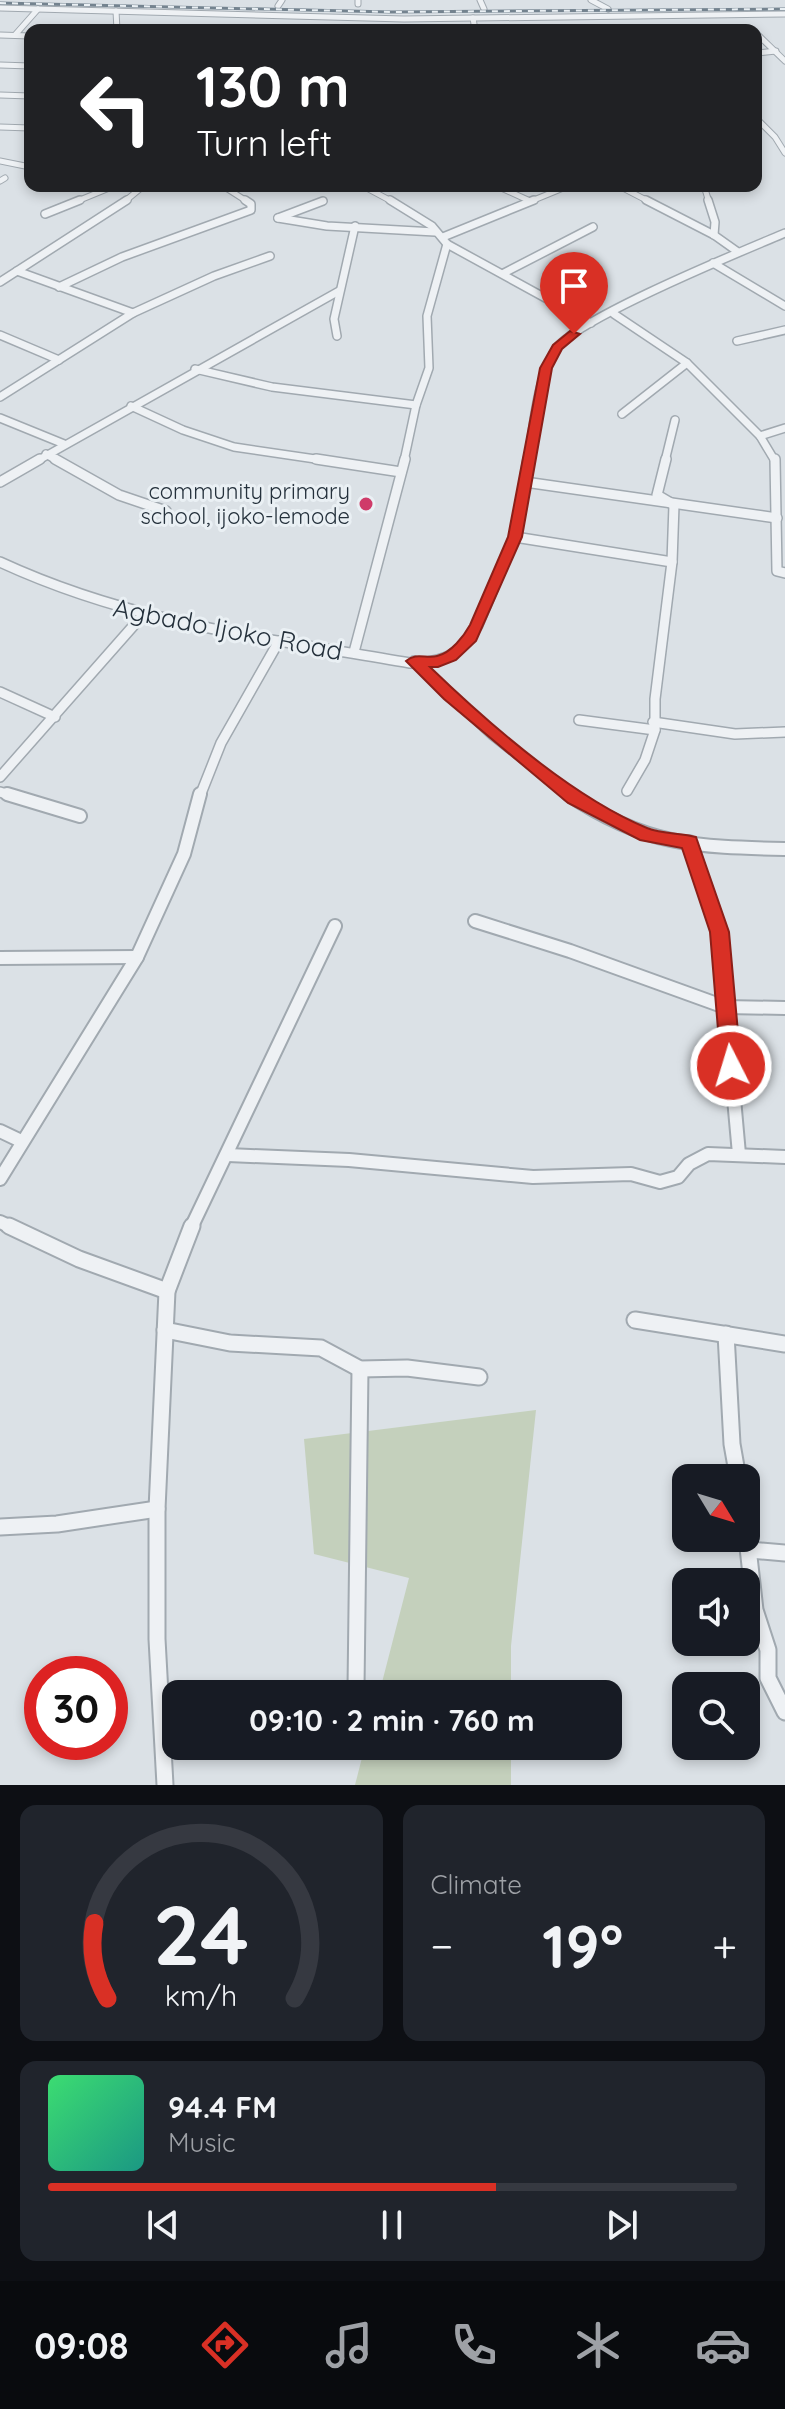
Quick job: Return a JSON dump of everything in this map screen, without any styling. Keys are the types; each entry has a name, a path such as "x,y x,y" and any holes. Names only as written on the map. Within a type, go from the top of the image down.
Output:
{"street":[{"path":"278,6 282,0"},
{"path":"480,0 484,9"},
{"path":"591,0 608,9"},
{"path":"0,8 404,19 671,20 785,14"},
{"path":"25,24 38,9"},
{"path":"116,11 117,24"},
{"path":"473,18 474,24"},
{"path":"404,19 404,24"},
{"path":"15,35 24,25"},
{"path":"0,35 24,36"},
{"path":"762,38 785,61"},
{"path":"762,52 776,51"},
{"path":"0,65 24,66"},
{"path":"0,95 24,96"},
{"path":"762,124 785,153"},
{"path":"0,127 24,128"},
{"path":"0,161 24,166"},
{"path":"45,214 99,192"},
{"path":"0,282 139,192"},
{"path":"59,287 122,257 251,210 251,204 232,192"},
{"path":"374,192 425,221 442,238 591,323"},
{"path":"510,192 530,201"},
{"path":"323,201 278,218 442,238 553,192"},
{"path":"631,192 714,235 738,252"},
{"path":"706,192 715,222 714,235"},
{"path":"337,336 334,319 355,226"},
{"path":"504,273 593,227"},
{"name":"Agbado Ijoko Road","path":"0,562 72,595 142,616 410,663 438,662 451,656 470,638 515,537 546,368 557,347 591,323 713,263 785,233"},
{"path":"354,652 411,438 416,405 429,368 427,316 442,238"},
{"path":"0,397 133,313 214,276 270,256"},
{"path":"713,263 785,306"},
{"path":"17,271 133,313"},
{"path":"0,482 195,369 339,291"},
{"path":"614,314 687,363 760,436 775,458 781,506 777,518 777,571 785,573"},
{"path":"737,341 785,330"},
{"path":"0,335 59,360"},
{"path":"622,414 687,363"},
{"path":"195,369 272,387 416,405"},
{"path":"131,406 183,430 234,447 401,472"},
{"path":"0,418 64,444"},
{"path":"674,505 657,495 675,420"},
{"path":"760,436 785,428"},
{"path":"46,454 101,487 140,505 166,511"},
{"path":"525,482 777,518"},
{"path":"627,791 645,760 654,726 672,562 674,505"},
{"path":"515,537 672,562"},
{"path":"0,777 142,616"},
{"path":"0,1179 137,957 184,854 201,792 221,743 279,641"},
{"path":"414,661 461,705 574,798 646,835 689,842 785,849"},
{"path":"0,692 55,717"},
{"path":"579,720 735,734 785,732"},
{"path":"0,792 80,816"},
{"path":"689,842 719,932 739,1154"},
{"path":"475,921 570,951 725,1007 785,1008"},
{"path":"165,1785 157,1639 157,1509 167,1291 189,1233 335,926"},
{"path":"0,958 137,957"},
{"path":"0,1131 21,1141"},
{"path":"228,1155 349,1160 533,1177 631,1174 660,1182 678,1177 689,1164 708,1154 785,1157"},
{"path":"0,1222 79,1259 167,1291"},
{"path":"635,1320 785,1344"},
{"path":"165,1330 230,1343 321,1348 360,1369 407,1368 479,1377"},
{"path":"726,1334 736,1464"},
{"path":"356,1680 360,1369"},
{"path":"0,1527 57,1524 157,1509"},
{"path":"760,1551 785,1553"},
{"path":"749,1552 755,1610 768,1650 768,1678 785,1712"}],"green space":[{"path":"536,1410 511,1646 511,1680 383,1680 409,1578 314,1554 304,1439"},
{"path":"361,1760 511,1760 511,1785 355,1785"}],"railway":[{"path":"0,3 391,12 785,9"}],"place":[{"name":"community primary school, ijoko-lemode","path":"366,504"}],"route":[{"path":"574,334 557,347 546,368 515,537 478,625 470,638 451,656 438,662 414,661 542,775 574,798 615,822 646,835 689,842 719,932 731,1066"}]}
